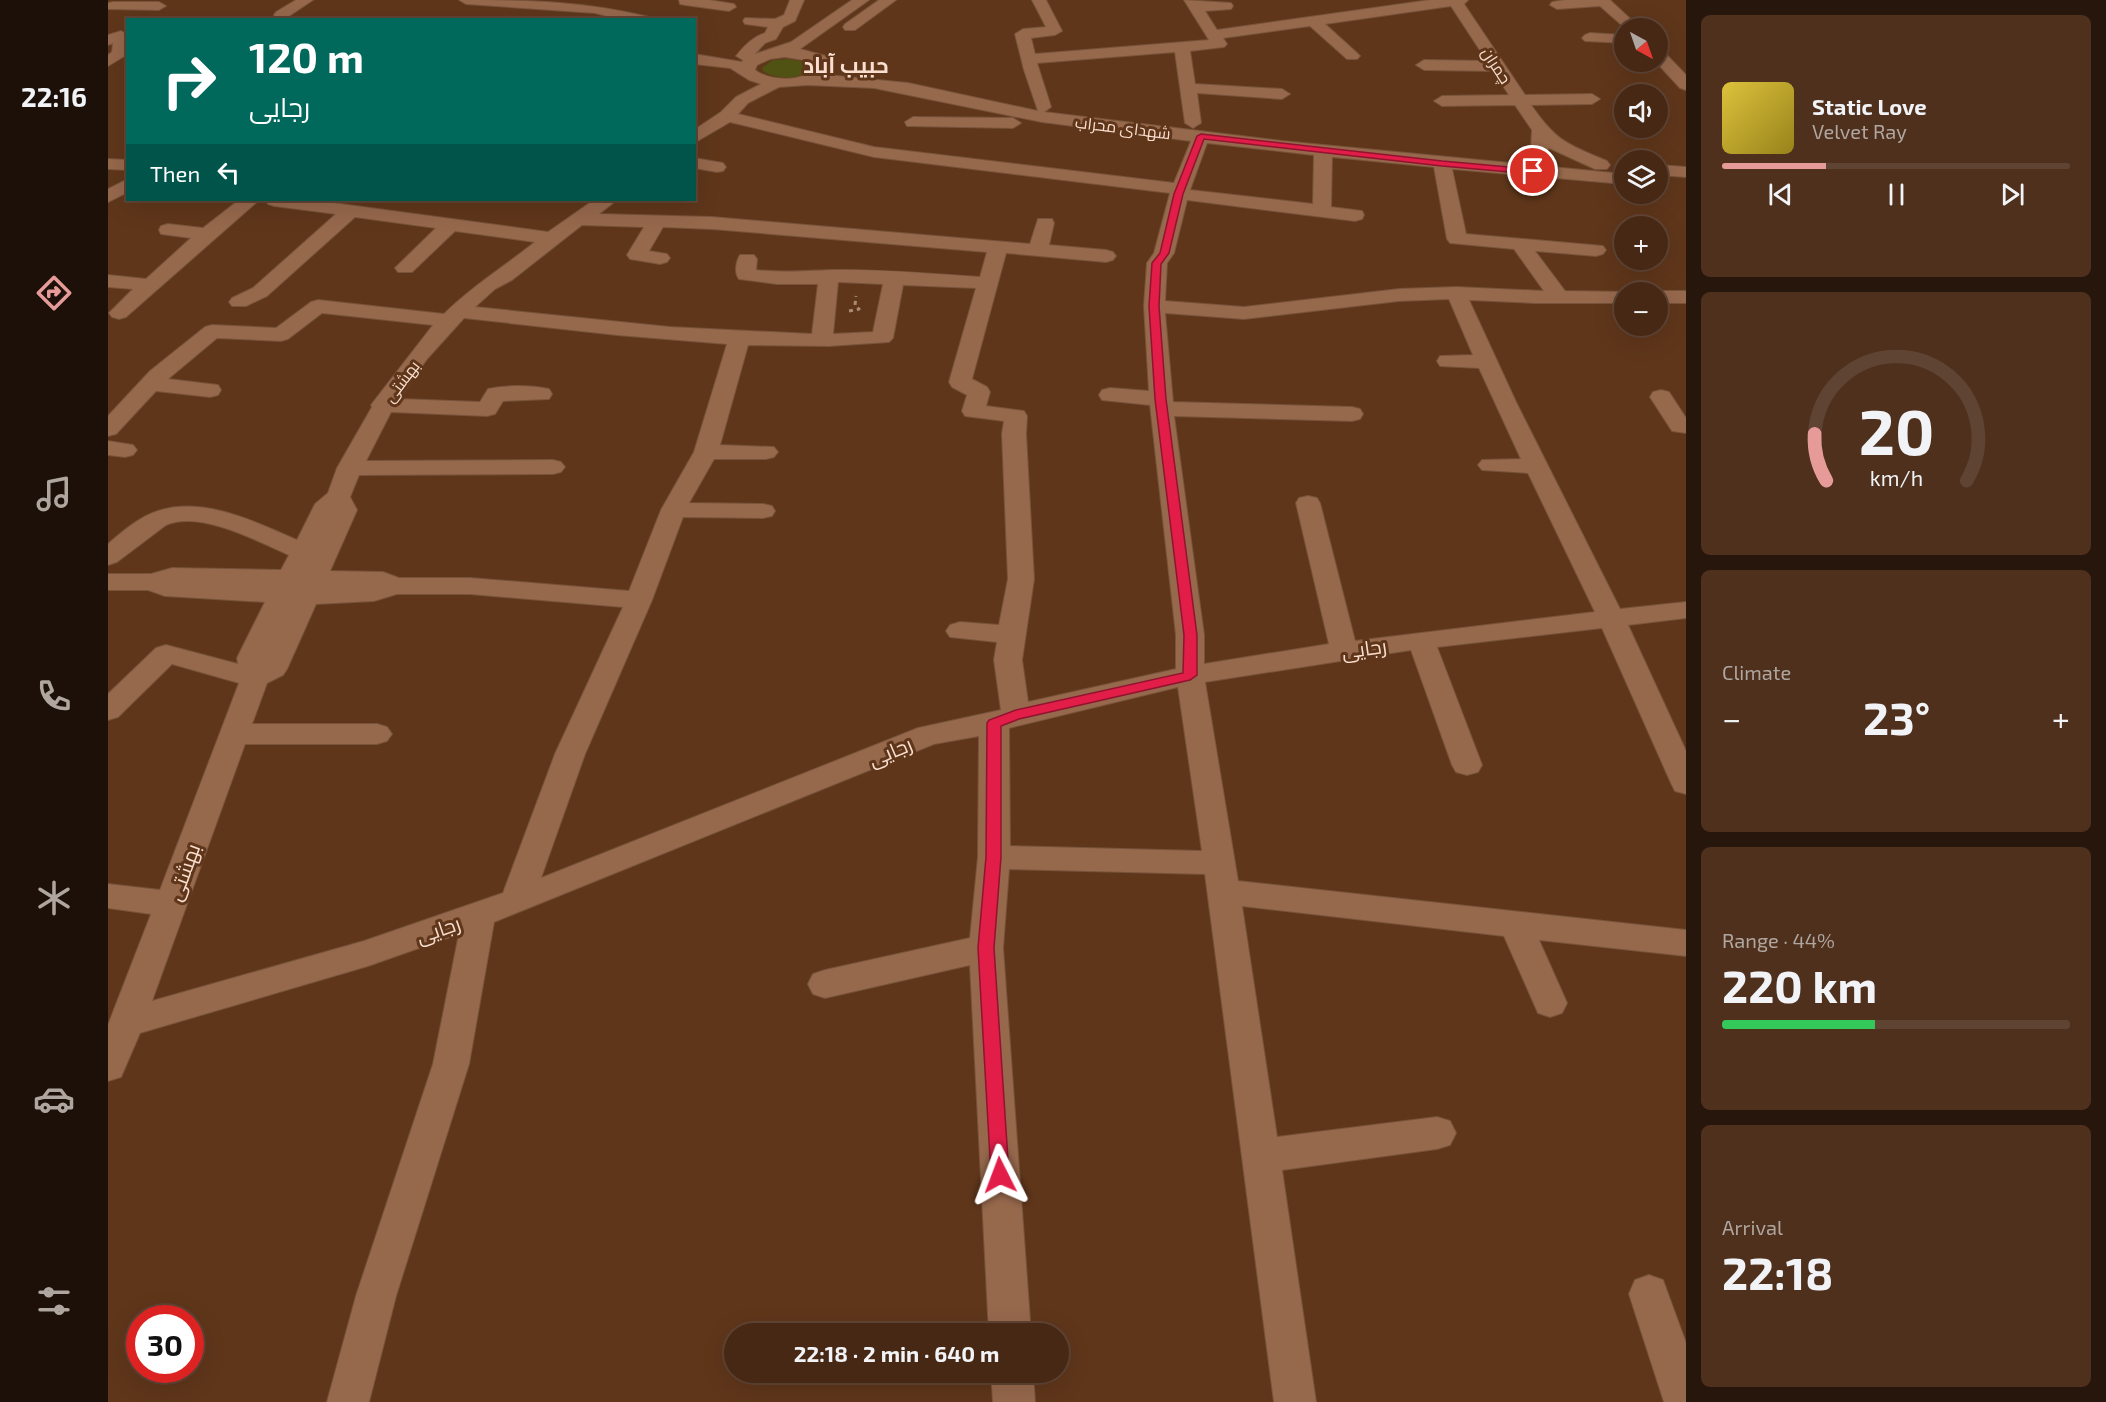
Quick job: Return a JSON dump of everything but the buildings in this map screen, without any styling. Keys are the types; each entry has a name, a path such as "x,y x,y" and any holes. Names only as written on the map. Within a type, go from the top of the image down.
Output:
{"street":[{"path":"281,15 306,0"},
{"path":"466,0 595,9 635,18"},
{"path":"750,21 777,24 790,18 797,0"},
{"path":"804,80 823,73 821,48 889,0"},
{"path":"913,122 1011,124 1036,111 1030,59 1025,51 1023,34 1054,31 1039,0"},
{"path":"1354,0 1372,13"},
{"path":"1212,35 1457,0"},
{"name":"چمران","path":"1457,0 1539,130 1557,146 1601,165"},
{"path":"674,13 686,1 729,7"},
{"path":"1557,5 1602,1 1622,18"},
{"path":"113,6 166,3"},
{"path":"145,18 166,3"},
{"path":"750,66 809,36 857,3"},
{"path":"833,4 857,3"},
{"path":"1030,59 1219,44 1194,4"},
{"path":"1194,4 1226,6"},
{"path":"1313,21 1352,56"},
{"path":"742,100 750,66 760,40 771,36 777,24"},
{"path":"116,58 119,36"},
{"path":"809,36 809,39 814,41 833,39"},
{"path":"1590,38 1614,39"},
{"path":"1182,47 1197,130 1164,253 1156,263 1154,306 1162,404 1191,635 1190,675 1222,878 1295,1402"},
{"name":"شهدای محراب","path":"778,53 802,54 823,64 950,89 1001,105"},
{"path":"696,58 750,66 776,82"},
{"path":"1668,64 1683,78"},
{"path":"1424,65 1502,73"},
{"path":"1434,80 1502,73"},
{"name":"شهدای محراب","path":"776,82 835,79 906,86 1036,111 1394,152 1442,164 1614,178"},
{"path":"696,137 727,116 742,100 776,82"},
{"path":"1188,88 1282,94"},
{"path":"1442,101 1592,99"},
{"path":"727,116 874,152 1355,215"},
{"path":"932,158 960,124"},
{"name":"شهدای محراب","path":"1197,130 1323,150 1526,158 1614,166"},
{"path":"1526,158 1540,150 1539,130"},
{"path":"1322,211 1323,150"},
{"path":"696,163 717,167"},
{"path":"108,164 126,165"},
{"path":"1442,164 1457,239 1596,250"},
{"path":"1668,171 1686,172"},
{"path":"1668,183 1686,184"},
{"path":"108,197 126,185"},
{"path":"119,313 207,234 249,201"},
{"path":"282,201 550,238"},
{"path":"422,219 433,201"},
{"name":"بهشتی","path":"490,283 489,275 529,235 589,201"},
{"name":"بهشتی","path":"338,497 349,468 391,390 454,316 490,283 505,276 550,238 604,203 603,201"},
{"path":"239,302 260,292 352,210"},
{"path":"578,219 712,223 1106,256"},
{"path":"657,221 637,255 660,258"},
{"path":"1038,249 1045,223"},
{"path":"405,268 451,225"},
{"path":"168,230 207,234"},
{"path":"1520,244 1559,297"},
{"path":"999,247 960,382 979,393 973,411 1016,416 1014,434 1021,579 1008,660 986,948 1009,1323"},
{"path":"747,258 746,275 782,279 829,276 989,283"},
{"path":"822,340 829,276"},
{"path":"108,429 151,384 212,331 281,335 318,306 739,339 882,338 894,278"},
{"path":"108,280 150,285"},
{"path":"1154,306 1244,313 1399,295 1456,293 1614,297"},
{"path":"1456,293 1611,618 1686,783"},
{"path":"1668,297 1686,297"},
{"path":"1268,310 1272,333"},
{"path":"516,901 570,754 639,600 673,510 706,452 739,339"},
{"path":"1448,361 1487,362"},
{"path":"151,384 210,390"},
{"path":"382,405 487,409 496,394 541,394"},
{"path":"1110,395 1162,404 1352,414"},
{"path":"1661,397 1680,426 1686,426"},
{"path":"706,452 766,452"},
{"path":"1490,465 1537,466"},
{"path":"349,468 553,467"},
{"path":"108,710 166,654 255,678 251,658 298,587 345,510 338,497 327,504 303,552 298,587"},
{"path":"1308,503 1344,651"},
{"path":"673,510 763,511"},
{"path":"108,557 146,527 173,514 216,518 303,552"},
{"path":"108,582 153,582 172,576 298,587 383,580 395,586 470,586 639,600"},
{"name":"رجایی","path":"127,1022 368,953 516,901 928,735 1190,675 1421,640 1686,610"},
{"path":"960,631 1012,634"},
{"path":"1421,640 1467,765"},
{"name":"بهشتی","path":"108,1066 127,1022 255,678"},
{"path":"234,734 377,734"},
{"path":"994,857 1222,878 1516,925 1686,944"},
{"path":"108,896 171,904"},
{"path":"348,1402 376,1296 451,1064 479,914"},
{"path":"1516,925 1550,1003"},
{"path":"825,984 986,948"},
{"path":"1261,1156 1437,1134"},
{"path":"1649,1294 1685,1402"},
{"path":"1013,1383 1014,1402"}],"shaded area":[{"path":"789,59 809,63 811,69 806,73 787,78 763,71 762,68 773,60"}],"district":[{"name":"حبیب آباد","path":"846,64"}],"route":[{"path":"1000,1175 986,948 994,857 994,723 1016,715 1190,675 1191,635 1161,399 1154,306 1156,263 1164,253 1179,194 1201,136 1442,164 1533,171"}]}
